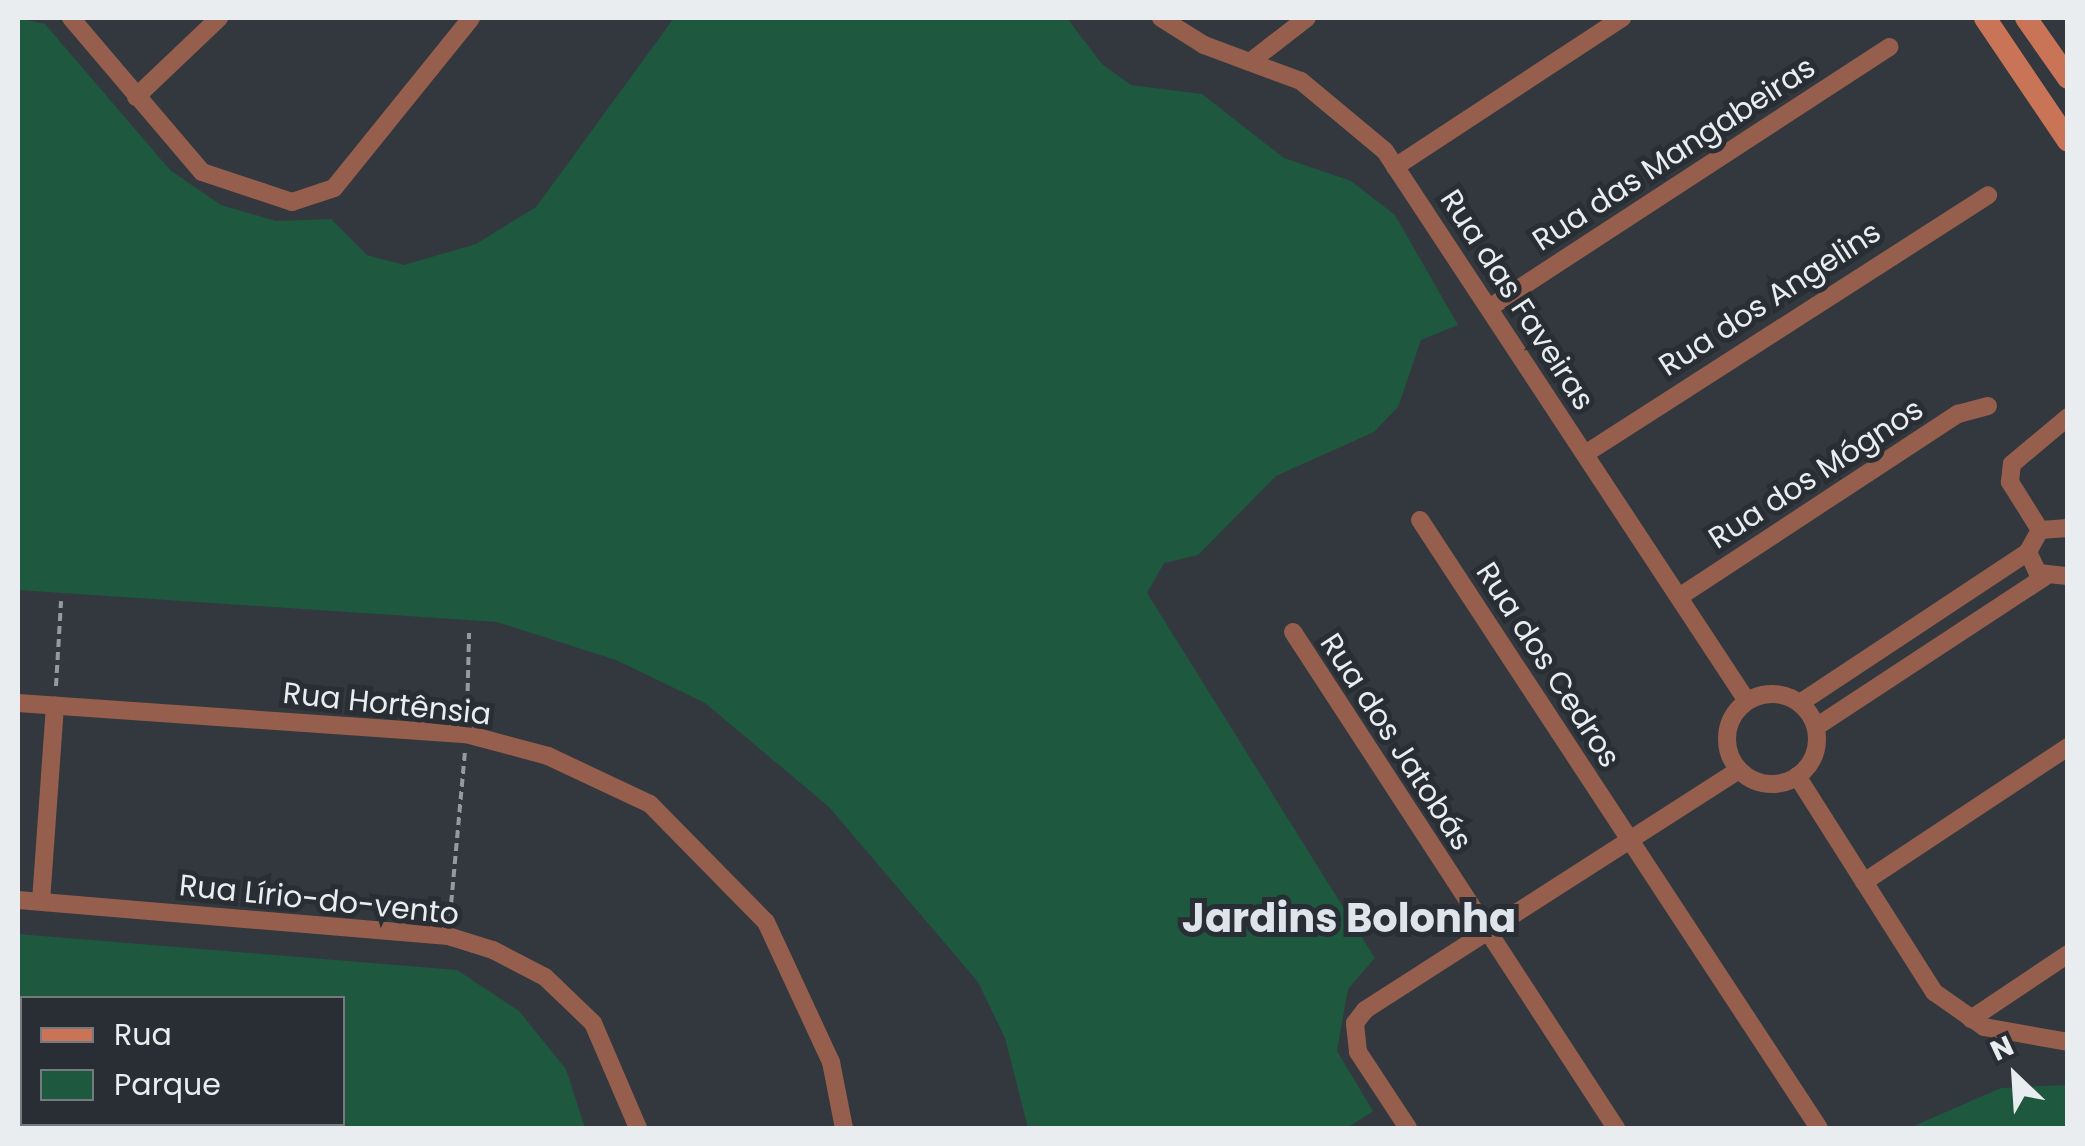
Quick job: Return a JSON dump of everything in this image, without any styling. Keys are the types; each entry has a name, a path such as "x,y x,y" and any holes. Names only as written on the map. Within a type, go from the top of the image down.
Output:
{"street":[{"path":"71,18 136,97 214,180 310,202 334,188 400,114 471,18"},
{"path":"136,97 219,18"},
{"name":"Rua das Faveiras","path":"1161,18 1328,100 1396,168 1747,701"},
{"path":"1250,62 1307,18"},
{"path":"1396,168 1622,18"},
{"path":"1985,18 2068,141"},
{"path":"2026,18 2068,78"},
{"name":"Rua das Mangabeiras","path":"1490,308 1889,47"},
{"name":"Rua dos Angelins","path":"1584,454 1988,195"},
{"name":"Rua dos Mógnos","path":"1679,598 1958,414 1988,406"},
{"path":"1800,703 2028,552 2058,526 2010,482 2012,464 2068,418"},
{"name":"Rua dos Cedros","path":"1420,520 1819,1128"},
{"path":"2028,552 2044,577"},
{"path":"1816,726 2044,577 2068,576"},
{"name":"Rua dos Jatobás","path":"1293,632 1616,1128"},
{"path":"1774,694 1800,703 1816,726 1814,754 1797,776 1767,784 1740,770 1728,726 1747,701 1774,694"},
{"name":"Rua Hortênsia","path":"18,703 466,734 548,756 650,804 738,885 812,1016 844,1128"},
{"path":"41,901 55,706"},
{"path":"1864,882 2068,747"},
{"path":"1408,1128 1358,1052 1355,1023 1486,932 1740,770"},
{"path":"1797,776 1934,992 1970,1019 2016,1039 2068,1042"},
{"name":"Rua Lírio-do-vento","path":"18,900 448,936 519,961 572,999 608,1046 638,1128"},
{"path":"1970,1019 2068,954"}],"path":[{"path":"55,706 61,601"},
{"path":"448,936 466,734 469,633"}],"green space":[{"path":"18,18 45,24 170,170 221,205 276,221 331,219 367,255 404,265 476,244 536,207 674,18 1067,18 1102,64 1131,85 1202,94 1284,158 1351,181 1395,215 1458,325 1421,340 1398,407 1374,432 1276,476 1198,555 1164,563 1147,593 1375,958 1348,989 1337,1051 1373,1111 1347,1128 1028,1128 1005,1038 978,982 829,807 705,703 616,660 497,622 18,590"},
{"path":"18,934 457,970 519,1011 566,1069 585,1128 18,1128"},
{"path":"2067,1085 2067,1128 1909,1128 2001,1088"}],"district":[{"name":"Jardins Bolonha","path":"1349,918"}]}
